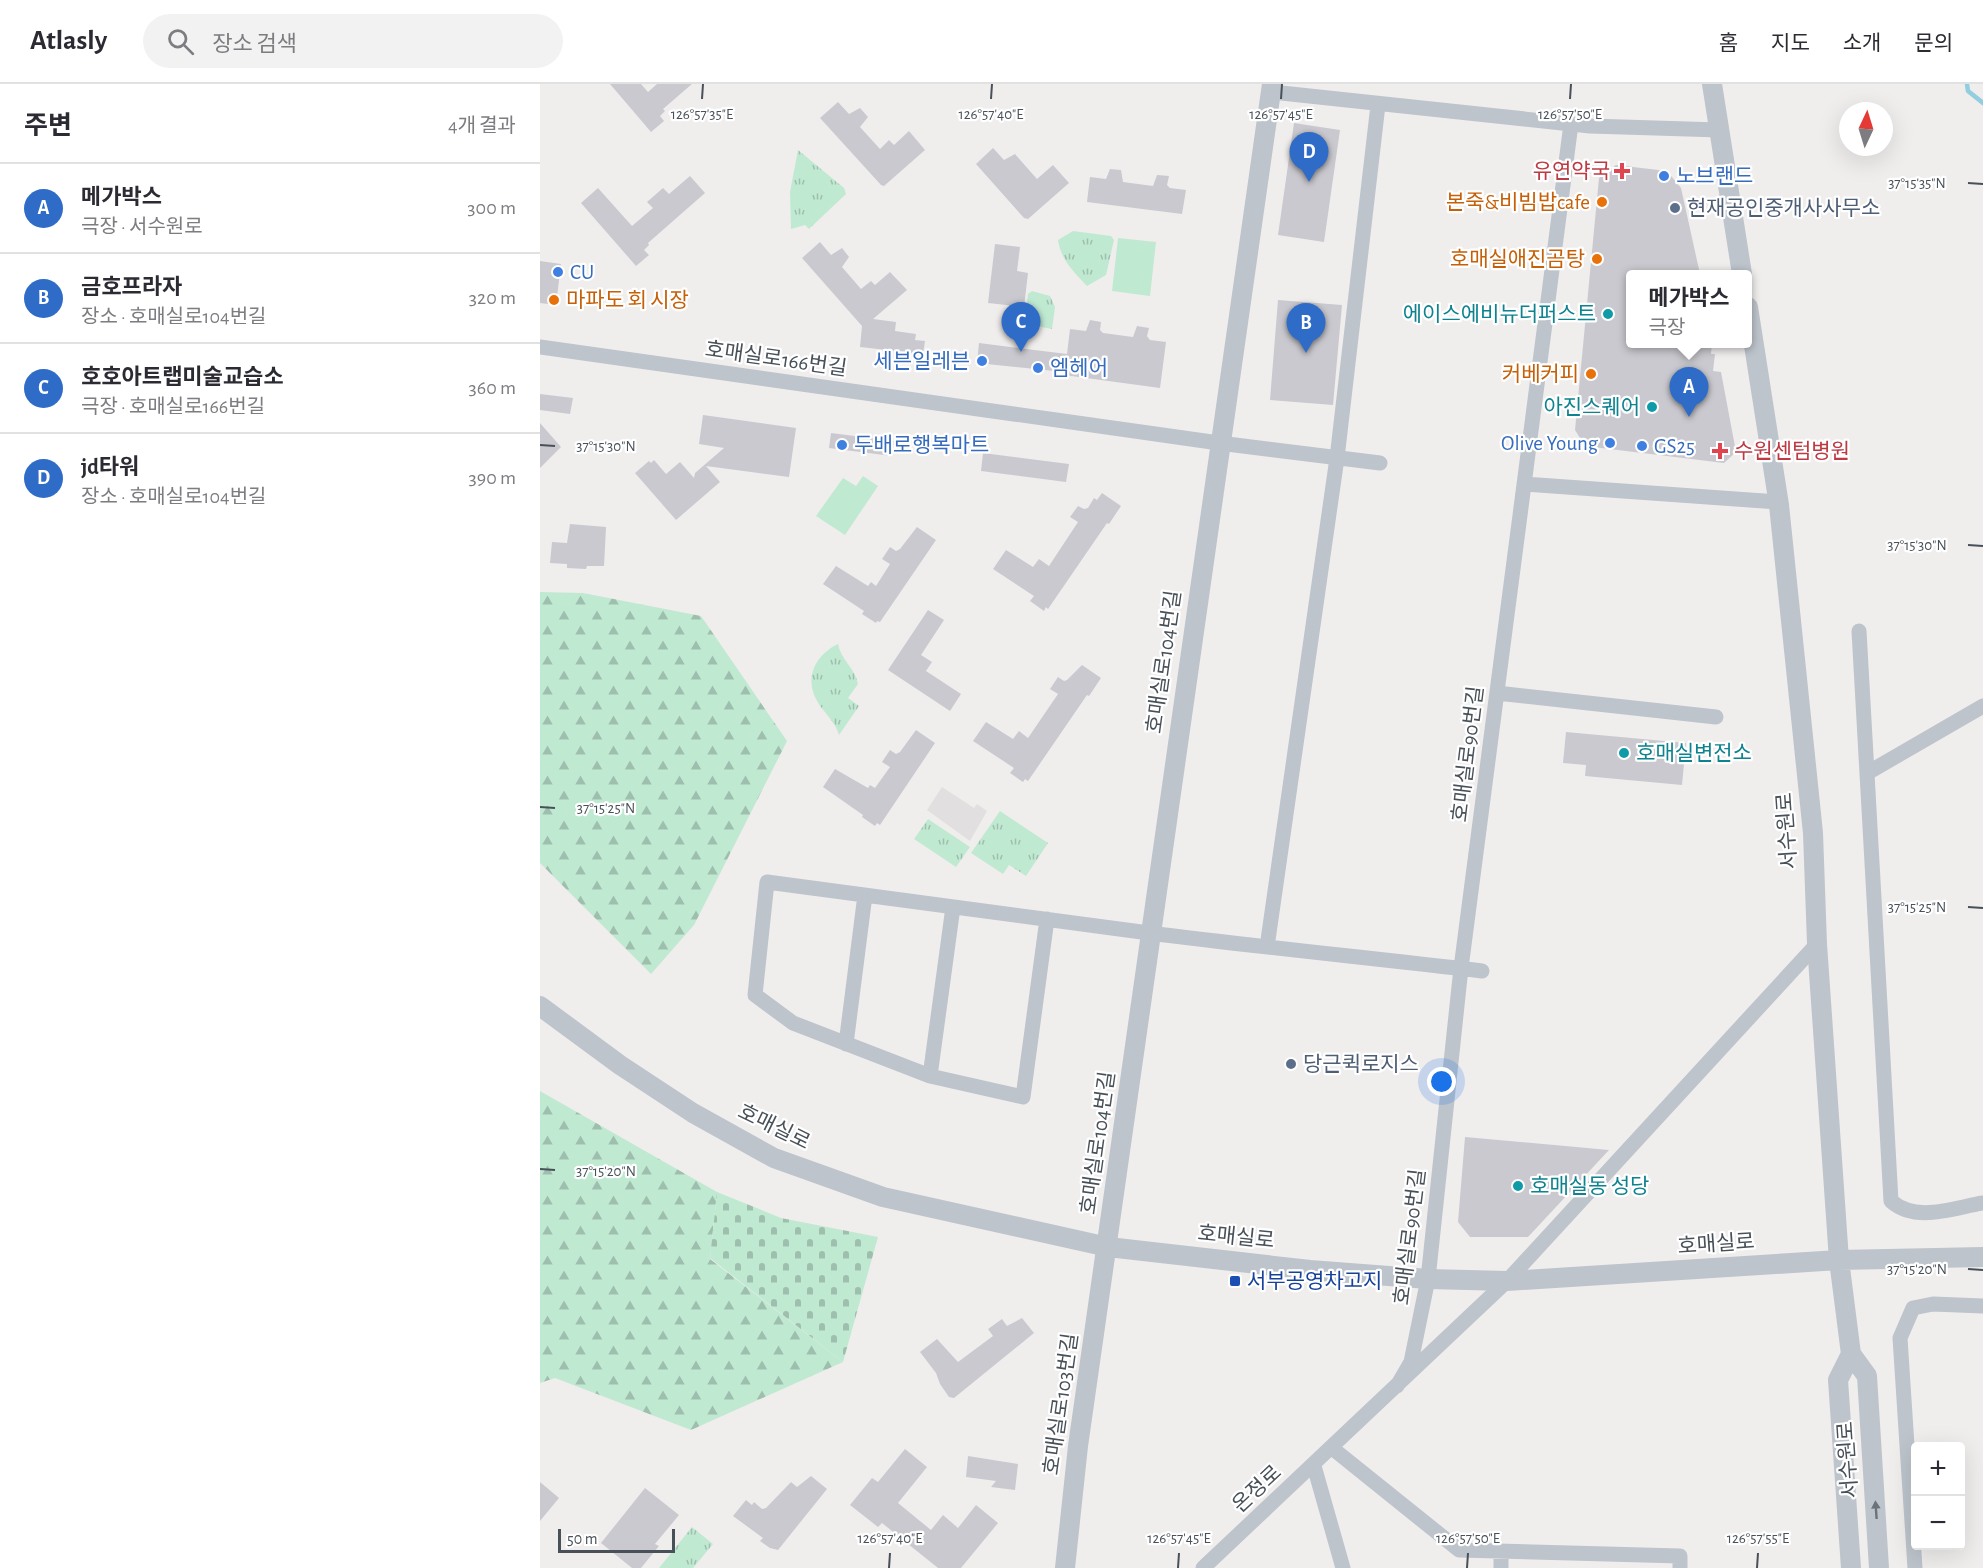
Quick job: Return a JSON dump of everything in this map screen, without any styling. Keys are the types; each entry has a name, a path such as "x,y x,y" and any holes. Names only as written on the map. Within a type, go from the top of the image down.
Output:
{"street":[{"path":"1712,84 1741,270"},
{"path":"1272,88 1378,105 1571,124 1720,130"},
{"name":"호매실로104번길","path":"1108,1247 1219,443 1272,88"},
{"path":"1268,946 1337,458 1378,105"},
{"name":"호매실로90번길","path":"1397,1386 1411,1362 1428,1279 1461,968 1571,124"},
{"name":"서수원로","path":"1752,333 1778,502 1813,833 1817,944 1839,1260 1851,1354 1867,1376 1880,1568"},
{"name":"호매실로166번길","path":"540,346 1219,443 1380,463"},
{"path":"1524,484 1778,502"},
{"path":"1859,631 1869,772 1876,959 1891,1201 1902,1210 1920,1214 1983,1203"},
{"path":"1497,693 1716,717"},
{"path":"1869,772 1983,706"},
{"path":"1047,919 1023,1097 930,1076 793,1023 755,995 767,882 1047,919 1150,933 1482,971"},
{"path":"846,1044 864,895"},
{"path":"930,1076 953,907"},
{"name":"온정로","path":"1203,1568 1508,1281 1817,944"},
{"name":"호매실로","path":"540,1006 620,1065 693,1113 774,1158 883,1197 1108,1247 1310,1270 1428,1279 1508,1281 1839,1260 1983,1257"},
{"name":"호매실로103번길","path":"1065,1568 1078,1446 1108,1247"},
{"path":"1915,1568 1900,1338 1913,1308 1933,1304 1983,1306"},
{"name":"서수원로","path":"1851,1354 1838,1380 1851,1568"},
{"path":"1332,1448 1459,1550 1680,1556 1680,1568"},
{"path":"1314,1466 1343,1568"},
{"path":"1501,1551 1501,1568"}],"shaded area":[{"path":"942,787 974,808 977,804 987,811 970,841 927,810"}],"green space":[{"path":"798,150 844,188 846,194 809,229 805,225 791,229 790,192"},
{"path":"1073,231 1111,236 1114,240 1106,275 1087,286 1068,265 1058,240"},
{"path":"1118,238 1156,242 1150,296 1112,291"},
{"path":"1032,291 1050,296 1055,307 1052,329 1025,324 1028,294"},
{"path":"863,476 878,486 845,535 816,516 843,478 856,486"},
{"path":"540,592 583,593 701,616 787,741 694,925 651,974 540,863"},
{"path":"838,644 858,684 848,698 859,706 839,735 835,725 816,699 811,682 819,660"},
{"path":"1000,811 1048,843 1026,876 1009,865 1003,874 971,853"},
{"path":"928,819 970,847 956,867 914,839"},
{"path":"540,1091 717,1192 710,1259 843,1362 691,1430 555,1378 540,1383"},
{"path":"717,1192 781,1218 878,1237 843,1362 710,1258"},
{"path":"692,1527 713,1544 693,1568 659,1568"}],"building":[{"path":"610,84 641,84 648,92 657,84 692,84 663,109 665,111 660,116 664,121 651,132"},
{"path":"838,102 849,114 860,108 868,117 860,127 880,149 889,140 894,145 909,131 925,150 884,186 881,185 820,118"},
{"path":"1294,123 1340,130 1324,242 1278,235"},
{"path":"993,148 1004,160 1015,154 1037,179 1053,165 1069,183 1028,219 1024,218 976,164"},
{"path":"1616,165 1667,171 1681,188 1699,270 1626,270 1626,348 1712,348 1711,354 1715,354 1713,371 1721,372 1736,452 1724,463 1585,446 1575,430 1599,178"},
{"path":"1110,169 1121,170 1123,182 1153,186 1157,175 1169,176 1167,185 1170,188 1186,190 1182,214 1087,202 1090,177 1106,179"},
{"path":"690,176 705,193 648,243 649,245 644,250 649,255 636,266 581,203 598,188 632,226 653,208 647,202 663,188 669,194"},
{"path":"820,242 831,255 842,248 849,257 842,267 861,289 871,281 875,285 890,272 907,290 873,319 896,322 895,331 916,334 915,340 925,341 923,354 860,347 862,326 802,258"},
{"path":"995,244 1020,247 1017,271 1028,273 1024,307 988,303"},
{"path":"540,261 561,264 556,305 540,303"},
{"path":"1278,300 1342,305 1333,405 1270,400"},
{"path":"1090,320 1101,322 1100,330 1103,333 1133,337 1137,326 1149,328 1147,336 1150,340 1166,342 1160,388 1064,375 1064,372 977,363 979,343 1067,354 1070,329 1086,331"},
{"path":"540,394 573,398 570,414 540,410"},
{"path":"703,415 796,428 789,477 706,466 720,482 676,520 635,473 649,461 651,463 654,460 666,474 680,462 694,478 695,473 724,448 699,444"},
{"path":"540,423 561,447 540,468"},
{"path":"831,433 894,441 892,456 829,448"},
{"path":"983,453 1069,464 1066,482 981,471"},
{"path":"1102,493 1121,506 1048,609 1046,607 1044,611 1030,601 1034,596 993,569 1006,550 1033,567 1039,559 1049,566 1078,522 1070,517 1078,506 1088,508 1094,498 1097,500"},
{"path":"570,524 606,527 604,566 587,566 586,569 567,568 567,564 550,563 552,542 567,543"},
{"path":"917,527 936,540 880,622 876,623 862,614 864,611 823,584 836,566 868,586 871,582 876,586 890,564 882,559 890,547 896,551 900,549"},
{"path":"928,610 944,620 921,655 932,662 926,671 961,694 950,711 888,670"},
{"path":"1082,665 1101,678 1028,781 1025,779 1023,782 1010,773 1014,768 973,741 986,722 1013,739 1019,731 1028,738 1058,694 1050,689 1058,677 1064,681 1067,680"},
{"path":"916,730 935,743 880,825 877,823 875,826 823,787 835,769 868,788 870,785 875,788 890,767 882,762 890,750 896,754 900,752"},
{"name":"호매실변전소","path":"1566,732 1686,743 1682,785 1585,776 1586,765 1563,763"},
{"name":"호매실동 성당","path":"1465,1137 1609,1150 1528,1237 1470,1237 1458,1222"},
{"path":"1022,1318 1034,1333 954,1398 949,1397 936,1373 920,1352 937,1339 958,1362 993,1336 988,1329 1002,1319 1007,1326"},
{"path":"905,1449 927,1467 898,1503 931,1530 943,1515 958,1528 976,1505 998,1523 961,1568 938,1568 882,1523 878,1527 850,1505 872,1478 878,1482"},
{"path":"968,1456 1018,1464 1015,1490 991,1487 996,1481 966,1477"},
{"path":"811,1476 827,1489 778,1550 760,1541 763,1538 733,1516 746,1500 752,1505 754,1502 762,1509 766,1508 791,1482 797,1487"},
{"path":"540,1482 559,1498 540,1521"},
{"path":"645,1488 679,1515 655,1544 659,1546 641,1568 632,1568 601,1543"}],"waterway":[{"path":"1967,84 1968,91 1983,103"}],"place":[{"name":"유연약국","path":"1622,171"},
{"name":"노브랜드","path":"1664,176"},
{"name":"jd타워","path":"1309,182"},
{"name":"본죽&비빔밥cafe","path":"1602,202"},
{"name":"현재공인중개사사무소","path":"1675,208"},
{"name":"호매실애진곰탕","path":"1597,259"},
{"name":"CU","path":"558,272"},
{"name":"마파도 회 시장","path":"554,300"},
{"name":"에이스에비뉴더퍼스트","path":"1608,314"},
{"name":"호호아트랩미술교습소","path":"1021,352"},
{"name":"금호프라자","path":"1306,353"},
{"name":"세븐일레븐","path":"982,361"},
{"name":"엠헤어","path":"1038,368"},
{"name":"커베커피","path":"1591,374"},
{"name":"아진스퀘어","path":"1652,407"},
{"name":"메가박스","path":"1689,417"},
{"name":"Olive Young","path":"1610,443"},
{"name":"두배로행복마트","path":"842,445"},
{"name":"GS25","path":"1642,446"},
{"name":"수원센텀병원","path":"1720,451"},
{"name":"호매실변전소","path":"1624,753"},
{"name":"당근퀵로지스","path":"1291,1064"},
{"name":"호매실동 성당","path":"1518,1186"},
{"name":"서부공영차고지","path":"1235,1281"}]}
